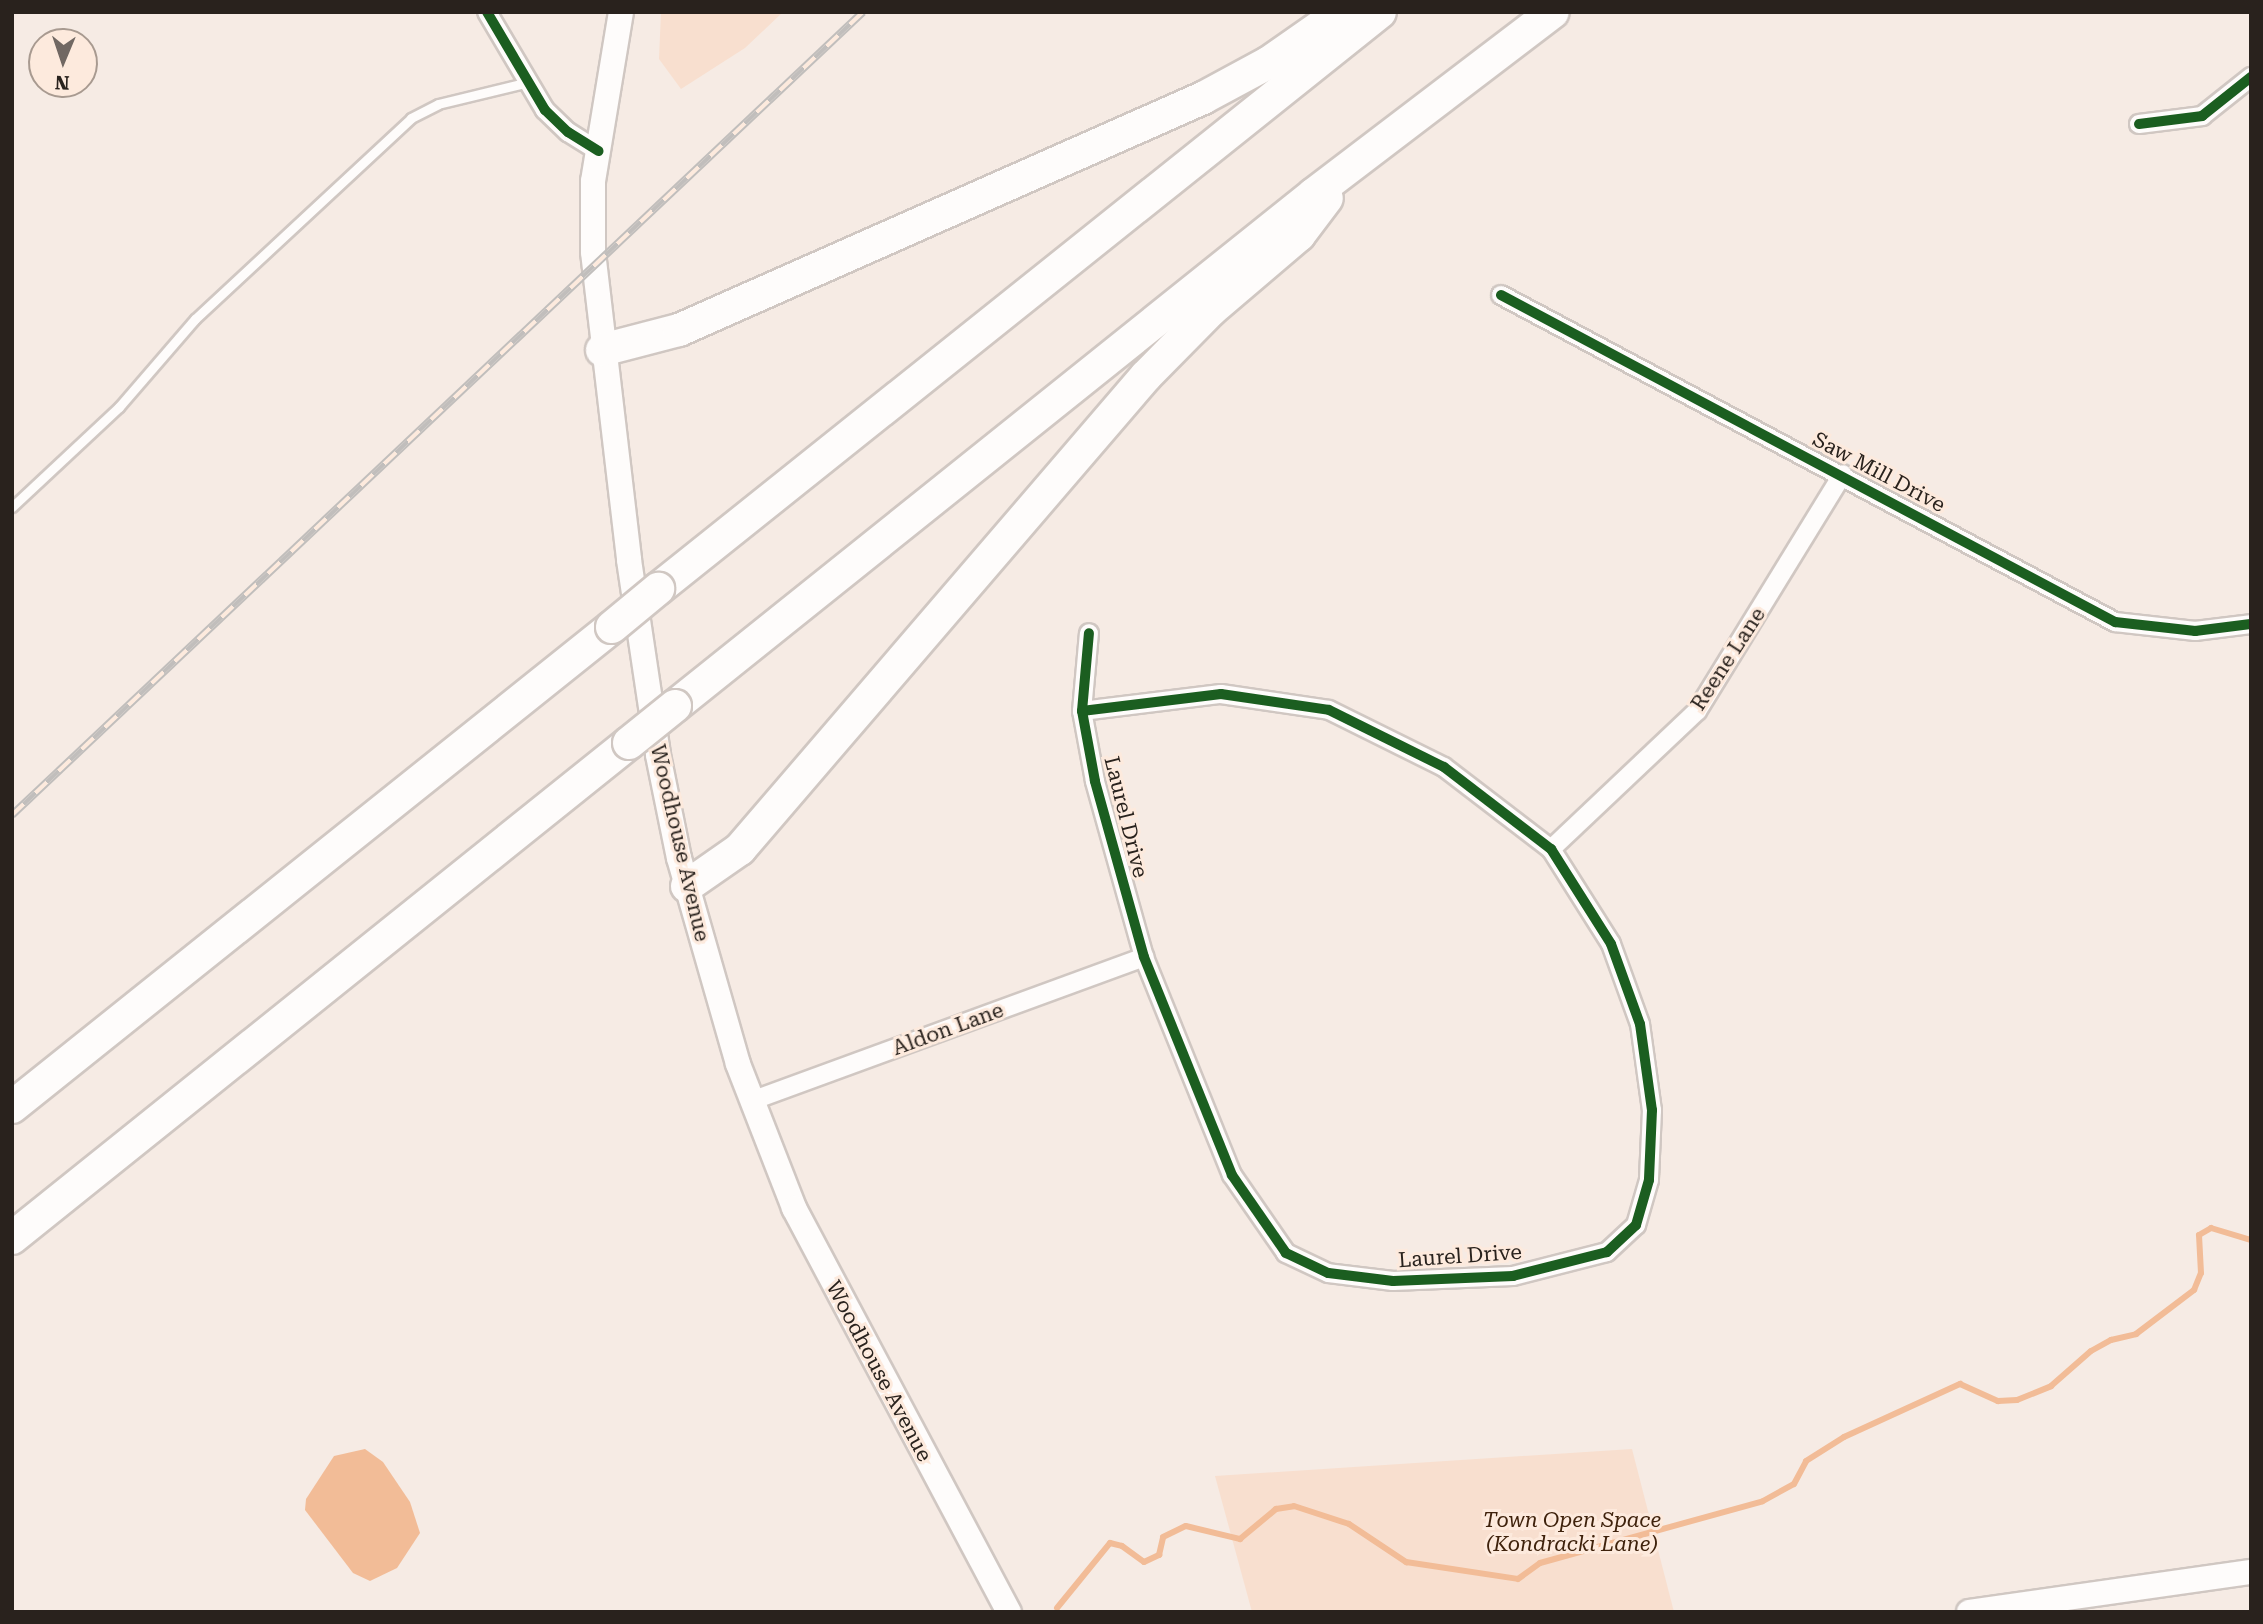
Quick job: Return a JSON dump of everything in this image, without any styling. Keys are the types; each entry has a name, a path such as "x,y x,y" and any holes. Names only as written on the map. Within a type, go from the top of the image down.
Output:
{"highway":[{"path":"602,349 679,330 1203,98 1268,63 1341,12"},
{"path":"12,1107 1380,12"},
{"path":"12,1238 1342,171 1553,12"},
{"path":"687,886 740,849 1146,376 1211,310 1299,235 1342,171"}],"main road":[{"name":"Woodhouse Avenue","path":"621,12 598,151 592,229 602,349 658,755 687,886 751,1101 818,1257 1009,1612"},
{"path":"1969,1612 2251,1572"}],"street":[{"path":"487,12 555,121 598,151"},
{"path":"2138,124 2202,116 2251,77"},
{"name":"Saw Mill Drive","path":"1501,295 1843,474 2115,622 2195,631 2251,624"},
{"name":"Reene Lane","path":"1551,849 1697,711 1843,474"},
{"name":"Laurel Drive","path":"1083,711 1221,694 1329,710 1444,767 1551,849 1611,944 1640,1024 1652,1110 1649,1180 1636,1225 1607,1252 1513,1276 1393,1281 1328,1273 1286,1253 1232,1175 1144,957 1095,781 1083,711 1089,633"},
{"name":"Aldon Lane","path":"751,1101 1144,957"}],"lane":[{"path":"12,507 119,407 195,318 411,118 438,104 529,82"}],"green space":[{"path":"661,12 783,12 745,48 681,89 659,59"},
{"name":"Town Open Space (Kondracki Lane)","path":"1632,1449 1674,1612 1252,1612 1215,1476"}],"shaded area":[{"path":"365,1449 383,1462 410,1502 420,1533 397,1568 370,1581 353,1573 305,1510 306,1499 334,1456"}],"waterway":[{"path":"1057,1608 1110,1543 1122,1546 1144,1562 1159,1555 1163,1537 1186,1526 1240,1539 1276,1509 1294,1506 1349,1524 1406,1562 1518,1579 1540,1563 1763,1501 1794,1484 1806,1461 1844,1437 1960,1384 1998,1401 2017,1400 2051,1386 2091,1351 2111,1340 2136,1334 2194,1290 2201,1273 2199,1235 2211,1228 2251,1240"}],"railway":[{"path":"12,815 863,12"}],"cycle path":[{"path":"487,12 545,110 568,132 598,151"},
{"path":"2139,124 2202,116 2251,77"},
{"path":"1501,295 2115,622 2195,631 2251,624"},
{"path":"1082,711 1221,694 1329,710 1444,767 1551,849 1611,944 1640,1024 1652,1110 1649,1180 1636,1225 1607,1252 1513,1276 1393,1281 1328,1273 1286,1253 1232,1175 1144,957 1095,781 1082,711 1089,633"}]}
